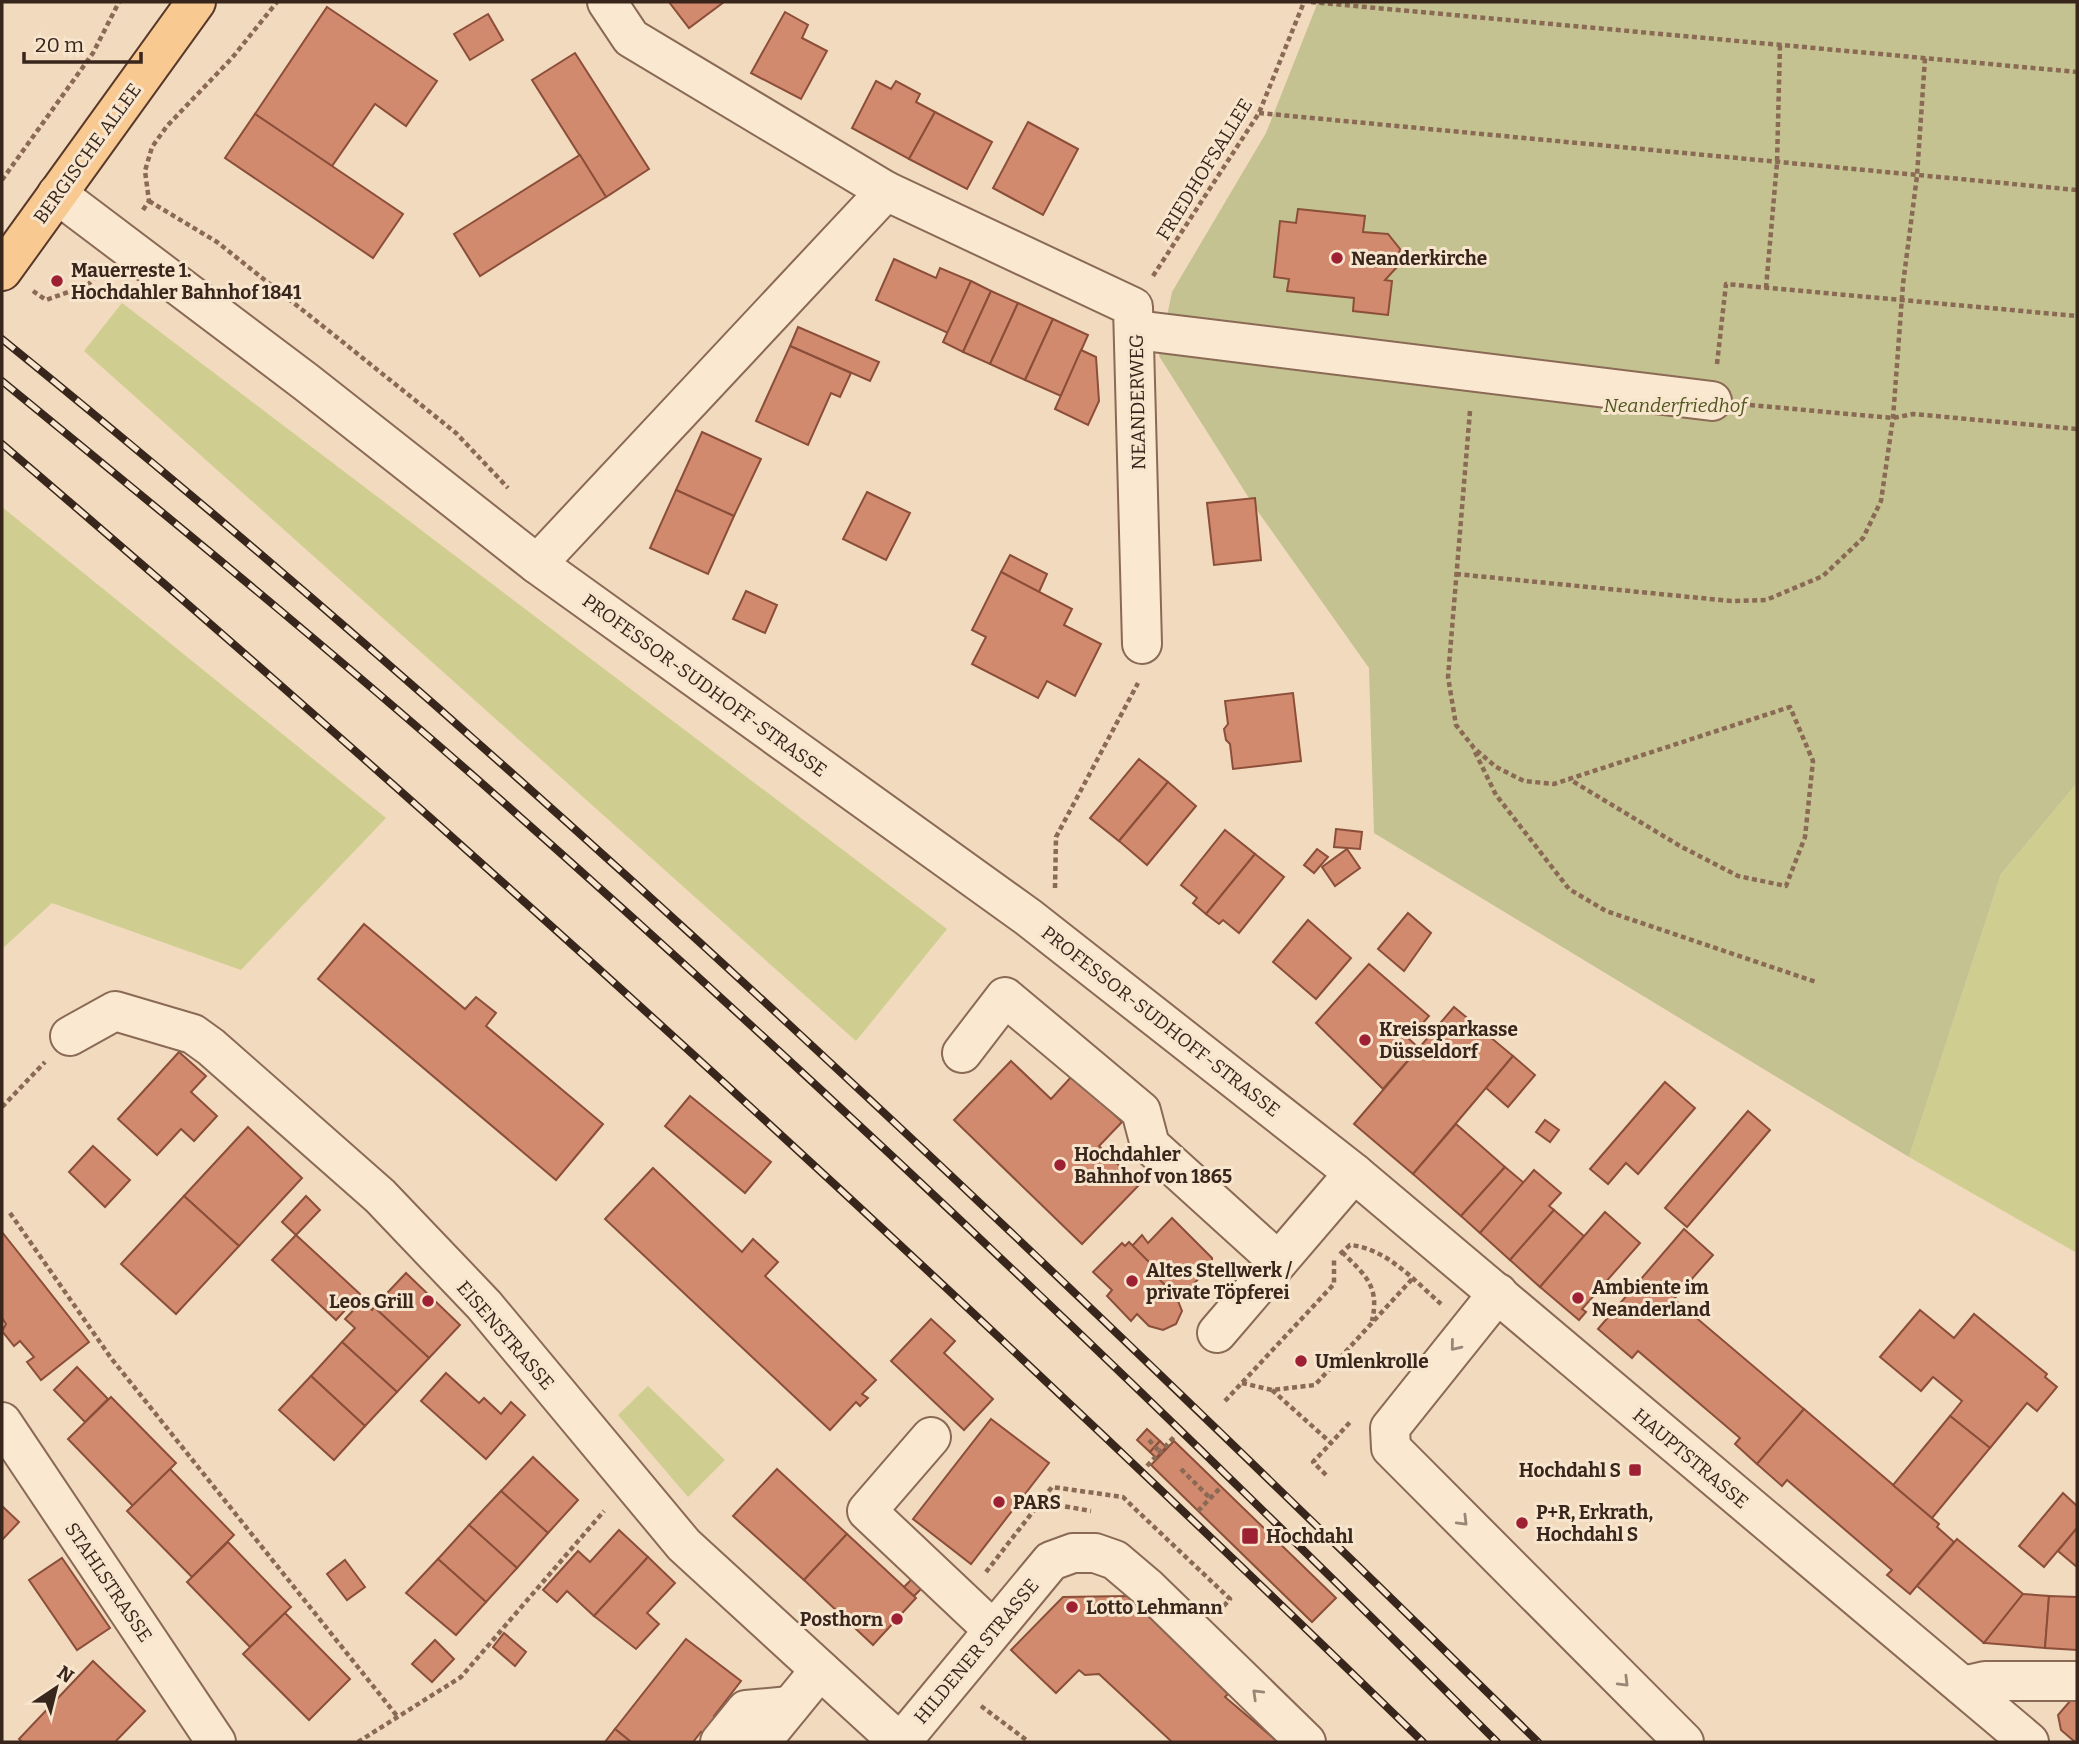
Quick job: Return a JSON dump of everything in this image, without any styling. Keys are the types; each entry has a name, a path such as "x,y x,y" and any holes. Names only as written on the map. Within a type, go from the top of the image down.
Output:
{"main road":[{"name":"BERGISCHE ALLEE","path":"2,271 196,2"}],"street":[{"name":"NEANDERWEG","path":"607,2 631,38 886,191 1134,319 1142,644"},
{"path":"537,564 886,191"},
{"name":"PROFESSOR-SUDHOFF-STRASSE","path":"57,194 306,382 537,564 1028,917 1354,1172"},
{"path":"1134,319 1473,372 1712,401"},
{"path":"962,1053 1004,997 1141,1111 1150,1145 1278,1261"},
{"name":"EISENSTRASSE","path":"70,1036 115,1011 193,1034 211,1047 380,1196 484,1305 684,1545 900,1742"},
{"path":"1217,1333 1354,1172"},
{"name":"HAUPTSTRASSE","path":"1354,1172 1963,1686 1989,1729 2029,1742"},
{"path":"1498,1293 1390,1428 1391,1448 1684,1742"},
{"name":"STAHLSTRASSE","path":"2,1422 216,1742"},
{"path":"931,1437 867,1511 992,1629"},
{"name":"HILDENER STRASSE","path":"900,1742 1051,1561 1073,1553 1095,1553 1115,1560 1148,1588 1306,1742"},
{"path":"761,1742 820,1670"},
{"path":"1963,1686 1985,1681 2077,1682"},
{"path":"720,1742 746,1710 790,1706"}],"path":[{"path":"2,180 93,53 119,2"},
{"path":"277,2 232,58 167,126 152,147 145,171 149,201 217,242 457,433 513,492"},
{"name":"FRIEDHOFSALLEE","path":"1134,319 1259,113 1304,2"},
{"path":"1311,2 2077,72"},
{"path":"1766,288 1777,163 1780,44"},
{"path":"1455,574 1731,601 1766,600 1823,576 1863,538 1881,500 1893,418 1902,299 1917,177 1925,58"},
{"path":"1259,113 2077,190"},
{"path":"2077,316 1727,284 1712,401 1893,418 1913,414 2077,429"},
{"path":"1473,372 1448,677 1456,725 1474,748 1496,767 1524,781 1555,784 1569,779 1790,707 1813,761 1805,837 1786,886 1738,876 1679,846 1569,779"},
{"path":"1055,890 1056,837 1142,676 1142,644"},
{"path":"1474,748 1496,795 1569,889 1606,911 1816,982"},
{"path":"2,1107 70,1036"},
{"path":"10,1213 111,1358 397,1716"},
{"path":"1225,1401 1335,1284 1333,1260 1350,1245 1365,1246 1391,1261 1412,1279"},
{"path":"1342,1252 1370,1280 1376,1305 1372,1322"},
{"path":"1242,1383 1272,1390 1315,1385 1372,1322 1399,1297"},
{"path":"1272,1390 1322,1436"},
{"path":"1147,1466 1174,1437"},
{"path":"1149,1440 1160,1452"},
{"path":"1326,1475 1313,1462 1331,1443"},
{"path":"1181,1469 1210,1498"},
{"path":"358,1742 461,1677 629,1481"},
{"path":"964,1601 1052,1487 1123,1497 1230,1599 1223,1606"},
{"path":"1198,1511 1221,1487"},
{"path":"1130,1504 1135,1499"},
{"path":"951,1680 1029,1742"}],"shaded area":[{"path":"122,303 947,929 856,1041 84,351"},
{"path":"2,507 386,818 241,970 52,903 2,949"},
{"path":"2077,783 2077,1253 1909,1157 2001,874"},
{"path":"648,1386 725,1460 688,1497 618,1415"}],"green space":[{"name":"Neanderfriedhof","path":"1318,2 2077,2 2077,783 2001,874 1909,1157 1374,833 1369,668 1254,506 1159,356 1172,292 1266,133"}],"building":[{"path":"669,2 724,2 689,28"},
{"path":"327,7 437,81 406,126 375,104 332,166 255,114"},
{"path":"785,12 808,25 802,38 827,51 801,99 751,73"},
{"path":"488,14 503,40 470,60 454,34"},
{"path":"575,53 649,169 606,197 532,80"},
{"path":"876,81 891,89 896,81 920,94 916,102 935,112 909,159 852,128"},
{"path":"935,112 992,142 967,189 909,159"},
{"path":"255,114 403,214 373,258 225,158"},
{"path":"1028,122 1078,149 1043,215 993,188"},
{"path":"580,155 606,197 480,276 454,234"},
{"name":"Neanderkirche","path":"1298,209 1365,216 1363,232 1388,234 1400,249 1397,267 1385,280 1392,281 1388,315 1353,311 1354,298 1287,291 1289,279 1274,277 1280,221 1296,223"},
{"path":"894,259 936,278 940,268 971,281 948,333 876,300"},
{"path":"971,281 991,291 963,352 943,342"},
{"path":"991,291 1018,303 990,364 963,352"},
{"path":"1018,303 1053,319 1025,380 990,364"},
{"path":"1053,319 1088,335 1061,396 1025,380"},
{"path":"798,327 879,362 870,381 790,346"},
{"path":"790,346 851,373 840,397 831,393 808,445 756,421"},
{"path":"1081,350 1096,357 1099,401 1088,425 1055,409"},
{"path":"702,432 761,459 734,516 676,490"},
{"path":"676,490 734,516 708,574 650,548"},
{"path":"867,492 910,513 886,560 843,539"},
{"path":"1255,498 1261,560 1214,565 1207,503"},
{"path":"1010,555 1047,574 1039,592 1001,572"},
{"path":"1001,572 1072,609 1064,625 1101,644 1075,696 1047,681 1038,698 972,664 986,637 972,630"},
{"path":"746,591 777,605 765,633 733,619"},
{"path":"1293,693 1301,761 1233,769 1230,744 1226,740 1224,729 1228,724 1225,701"},
{"path":"1139,759 1168,782 1119,841 1090,818"},
{"path":"1168,782 1196,806 1147,865 1119,841"},
{"path":"1336,829 1362,832 1360,849 1334,847"},
{"path":"1225,830 1255,854 1206,914 1193,903 1197,898 1181,885"},
{"path":"1317,849 1328,857 1314,873 1304,865"},
{"path":"1347,849 1360,868 1335,886 1322,867"},
{"path":"1255,854 1284,877 1239,933 1223,920 1219,924 1206,914"},
{"path":"1408,913 1431,933 1404,971 1378,949"},
{"path":"1308,920 1351,958 1316,999 1273,962"},
{"path":"364,924 465,1009 476,997 496,1013 486,1026 603,1124 556,1180 318,979"},
{"path":"1369,964 1429,1016 1409,1039 1419,1048 1383,1089 1316,1023"},
{"path":"1454,1007 1513,1056 1413,1174 1354,1124"},
{"path":"179,1052 206,1076 191,1092 217,1116 194,1141 181,1129 157,1155 118,1119"},
{"path":"1513,1056 1535,1075 1508,1107 1486,1088"},
{"name":"Hochdahler Bahnhof von 1865","path":"1011,1061 1051,1099 1073,1075 1122,1122 1099,1146 1139,1185 1082,1244 954,1120"},
{"path":"1665,1082 1695,1108 1638,1174 1626,1163 1608,1184 1590,1169"},
{"path":"690,1096 771,1162 745,1193 665,1126"},
{"path":"1748,1111 1770,1130 1687,1227 1665,1208"},
{"path":"1545,1120 1559,1130 1550,1142 1536,1132"},
{"path":"1456,1124 1505,1167 1461,1216 1413,1174"},
{"path":"248,1127 302,1178 239,1246 184,1196"},
{"path":"93,1146 130,1180 105,1207 69,1172"},
{"path":"1505,1167 1524,1183 1480,1233 1461,1216"},
{"path":"653,1168 742,1252 753,1239 778,1262 765,1276 876,1380 862,1394 868,1398 860,1406 856,1402 830,1430 605,1219"},
{"path":"1534,1170 1561,1193 1549,1206 1554,1210 1510,1260 1480,1233"},
{"path":"184,1196 239,1246 176,1314 121,1264"},
{"path":"306,1196 320,1210 296,1235 282,1222"},
{"path":"1554,1210 1584,1236 1540,1287 1510,1260"},
{"path":"1605,1212 1640,1243 1582,1309 1586,1312 1579,1320 1540,1287"},
{"path":"1172,1218 1212,1258 1212,1264 1178,1301 1149,1269 1152,1265 1132,1246 1142,1235 1148,1243"},
{"path":"1684,1229 1713,1255 1674,1299 1804,1409 1757,1464 1735,1444 1740,1438 1638,1351 1632,1358 1598,1329"},
{"path":"2,1232 89,1342 41,1380 27,1362 34,1357 20,1341 14,1346 2,1331 6,1324 2,1318"},
{"path":"296,1235 360,1294 336,1320 272,1260"},
{"name":"Altes Stellwerk / private Töpferei","path":"1129,1242 1152,1265 1149,1269 1176,1296 1182,1311 1176,1324 1163,1330 1149,1326 1137,1314 1131,1321 1107,1296 1112,1290 1093,1272 1122,1243 1125,1246"},
{"path":"406,1273 460,1325 429,1358 374,1307"},
{"path":"362,1301 372,1310 374,1307 429,1358 397,1392 342,1342 355,1328 345,1319"},
{"path":"1920,1310 1954,1338 1974,1314 2047,1374 2045,1377 2057,1387 2037,1411 2027,1403 1990,1448 1950,1416 1962,1401 1933,1377 1921,1391 1880,1357"},
{"path":"931,1319 955,1341 944,1353 993,1399 964,1430 891,1361"},
{"path":"342,1342 397,1392 365,1426 311,1376"},
{"path":"77,1367 108,1399 85,1422 54,1390"},
{"path":"446,1373 479,1403 484,1398 501,1414 511,1402 525,1415 486,1459 421,1401"},
{"path":"311,1376 365,1426 334,1460 279,1410"},
{"path":"111,1397 176,1463 133,1506 68,1439"},
{"path":"1804,1409 1939,1524 1937,1527 1954,1542 1910,1594 1887,1575 1892,1570 1787,1480 1782,1486 1757,1464"},
{"path":"1950,1416 1990,1448 1932,1518 1893,1485"},
{"path":"991,1419 1049,1463 971,1564 913,1519"},
{"path":"1147,1429 1160,1441 1150,1452 1137,1440"},
{"path":"1160,1441 1166,1447 1156,1458 1150,1452"},
{"path":"1174,1441 1336,1598 1312,1622 1151,1465"},
{"path":"533,1457 578,1500 548,1533 501,1491"},
{"path":"170,1469 234,1535 192,1577 127,1511"},
{"path":"777,1469 847,1534 804,1580 733,1516"},
{"path":"501,1491 548,1533 517,1568 469,1525"},
{"path":"2063,1493 2077,1506 2077,1528 2044,1567 2019,1546"},
{"path":"2,1506 19,1522 2,1540"},
{"path":"469,1525 517,1568 486,1602 438,1559"},
{"path":"2077,1528 2077,1567 2058,1551"},
{"path":"619,1530 648,1557 594,1616 567,1591 557,1602 543,1590 578,1551 590,1562"},
{"path":"847,1534 916,1598 873,1645 804,1580"},
{"path":"1957,1539 2023,1594 1984,1643 1917,1586"},
{"path":"228,1542 291,1607 250,1647 187,1582"},
{"path":"648,1557 675,1583 647,1613 659,1624 636,1649 594,1616"},
{"path":"62,1558 110,1628 77,1650 29,1580"},
{"path":"438,1559 486,1602 456,1635 406,1593"},
{"path":"345,1560 365,1587 347,1600 327,1574"},
{"path":"915,1576 925,1585 914,1596 904,1587"},
{"path":"2023,1594 2049,1596 2045,1648 1984,1643"},
{"path":"1128,1596 1228,1694 1225,1697 1278,1742 1172,1742 1099,1674 1085,1675 1079,1670 1056,1693 1011,1650 1063,1597"},
{"path":"2049,1596 2077,1597 2077,1650 2045,1648"},
{"path":"285,1613 350,1679 309,1720 243,1654"},
{"path":"504,1633 526,1652 515,1666 493,1647"},
{"path":"686,1639 741,1681 714,1716 723,1723 710,1739 701,1732 693,1742 631,1742 615,1729"},
{"path":"435,1640 454,1659 432,1682 412,1664"},
{"path":"93,1661 145,1711 115,1742 22,1742 19,1739"},
{"path":"2077,1693 2075,1742 2061,1730 2058,1715"},
{"path":"615,1729 631,1742 605,1742"}],"railway":[{"path":"2,339 400,674 786,1022 1165,1379 1538,1742"},
{"path":"2,381 419,728 738,1013 1122,1374 1497,1742"},
{"path":"2,444 365,760 723,1082 1076,1409 1423,1742"}],"place":[{"name":"Neanderkirche","path":"1337,258"},
{"name":"Mauerreste 1. Hochdahler Bahnhof 1841","path":"57,281"},
{"name":"Kreissparkasse Düsseldorf","path":"1365,1040"},
{"name":"Hochdahler Bahnhof von 1865","path":"1060,1165"},
{"name":"Altes Stellwerk / private Töpferei","path":"1132,1281"},
{"name":"Ambiente im Neanderland","path":"1578,1298"},
{"name":"Leos Grill","path":"428,1301"},
{"name":"Umlenkrolle","path":"1301,1361"},
{"name":"Hochdahl S","path":"1635,1470"},
{"name":"PARS","path":"999,1502"},
{"name":"P+R, Erkrath, Hochdahl S","path":"1522,1523"},
{"name":"Hochdahl","path":"1250,1536"},
{"name":"Lotto Lehmann","path":"1072,1607"},
{"name":"Posthorn","path":"897,1619"}]}
